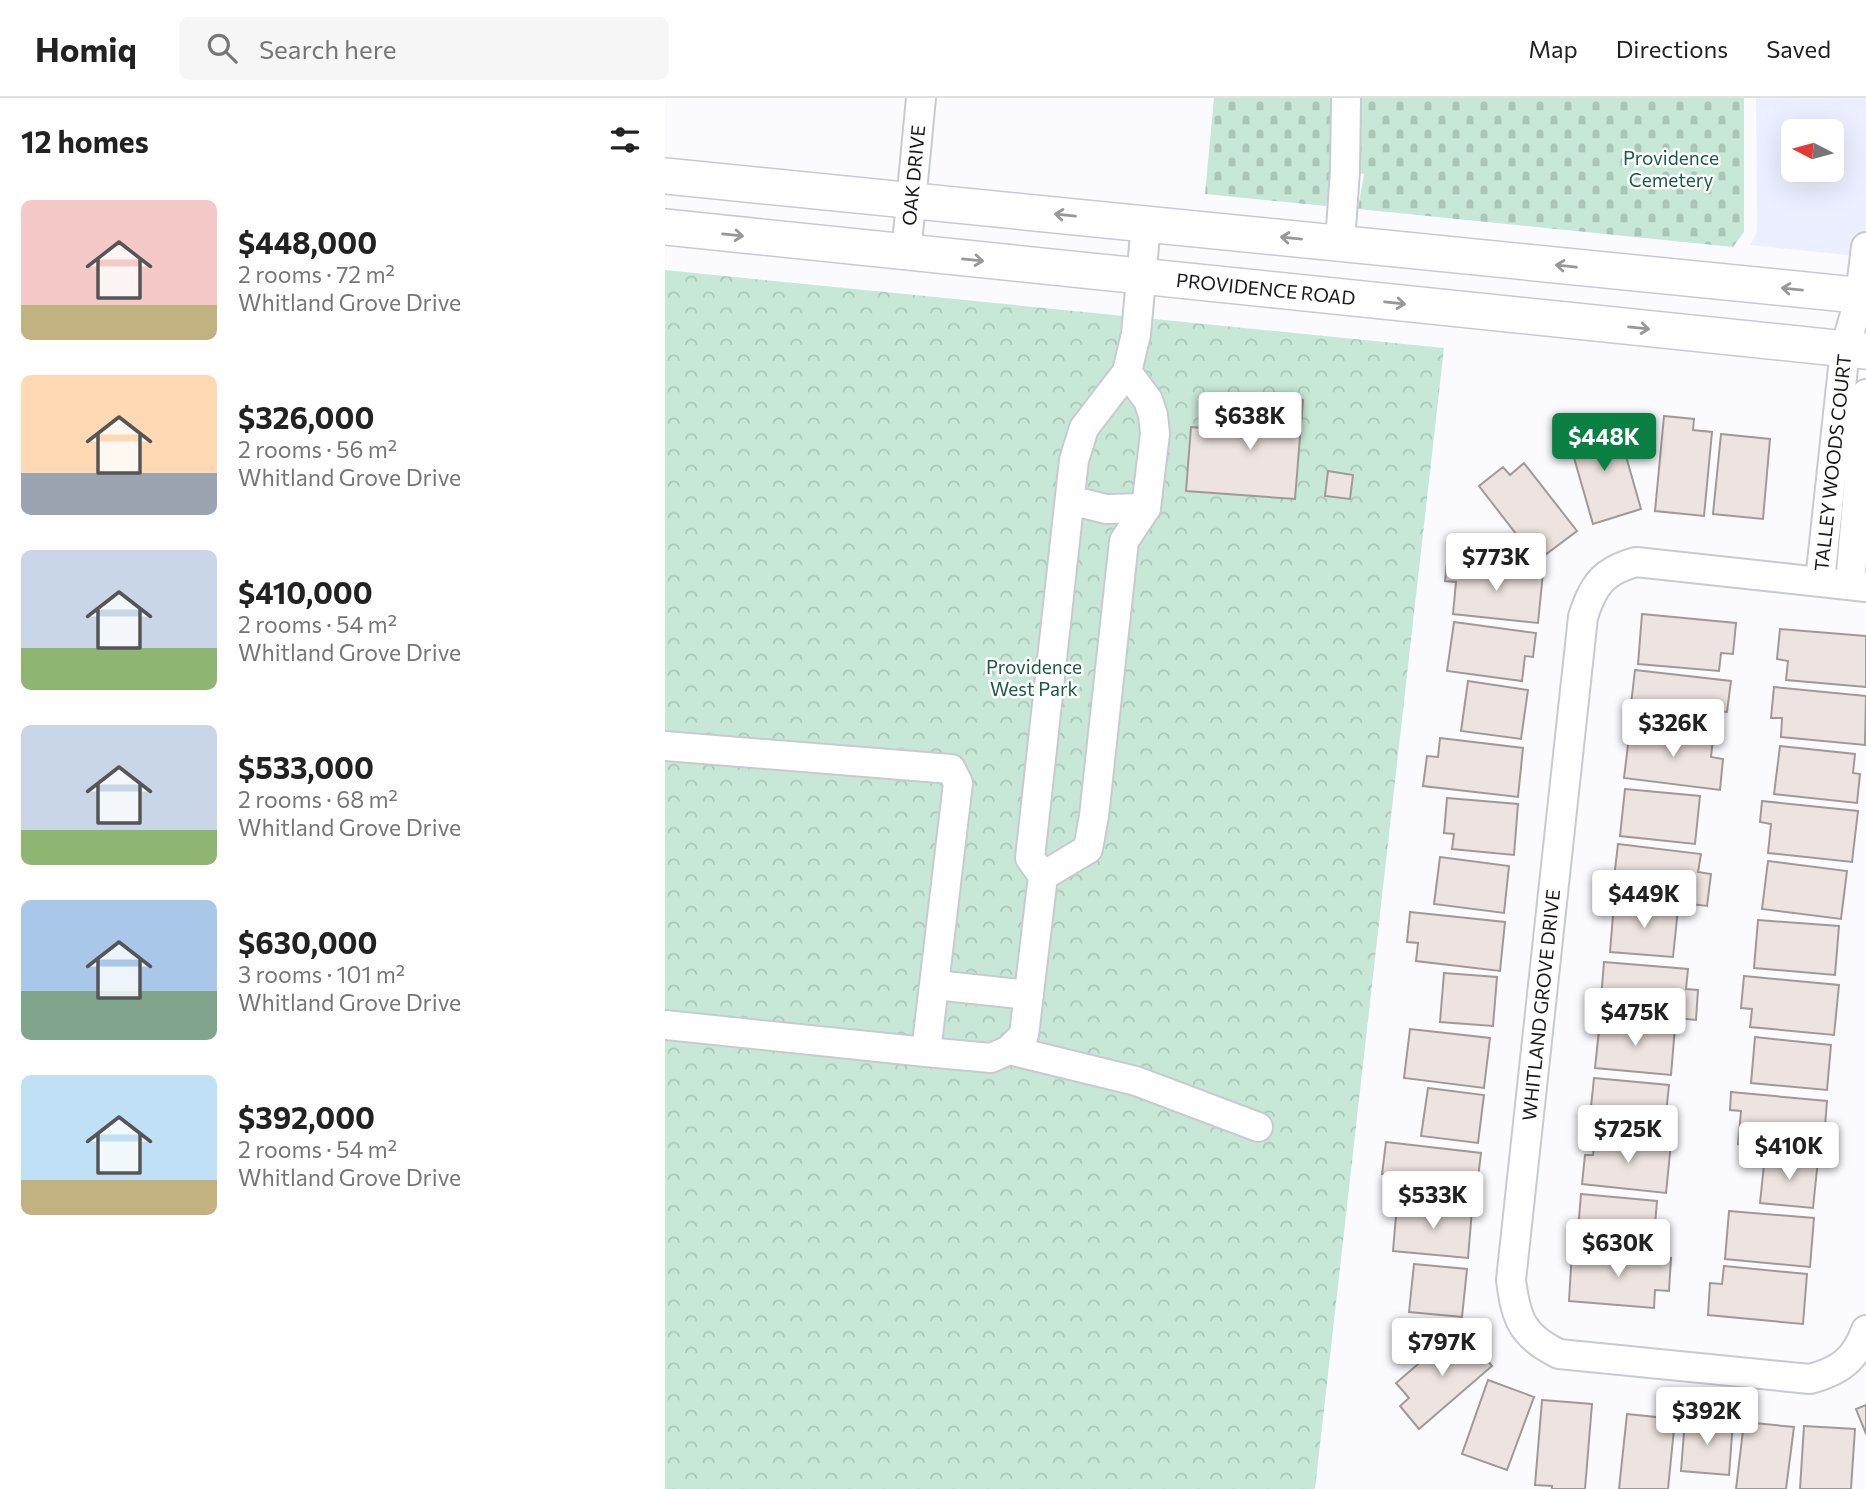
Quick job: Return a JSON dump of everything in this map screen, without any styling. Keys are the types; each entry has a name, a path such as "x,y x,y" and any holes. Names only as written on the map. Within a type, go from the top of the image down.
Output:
{"main road":[{"path":"665,176 1340,243 1861,324"},
{"name":"PROVIDENCE ROAD","path":"665,227 1140,277 1861,324"}],"street":[{"name":"OAK DRIVE","path":"905,254 921,98"},
{"path":"1340,243 1346,98"},
{"path":"665,1024 991,1058 1009,1050 1024,1035 1042,876 1030,859 1074,460 1084,428 1127,372 1136,334 1146,224"},
{"name":"TALLEY WOODS COURT","path":"1820,581 1861,324 1866,247"},
{"path":"1042,876 1088,849 1124,541 1146,508 1154,434 1153,415 1148,400 1127,372"},
{"name":"TALLEY WOODS COURT","path":"1858,586 1866,394"},
{"path":"1070,500 1106,509 1146,508"},
{"name":"WHITLAND GROVE DRIVE","path":"1858,586 1636,562 1616,568 1602,579 1590,596 1582,631 1511,1280 1514,1305 1523,1326 1539,1344 1559,1354 1809,1379 1831,1373 1849,1361 1861,1344 1866,1330"},
{"path":"665,746 951,769 958,783 926,1052"},
{"path":"936,985 1029,995"},
{"path":"1009,1050 1136,1081 1258,1127"}],"shaded area":[{"path":"1756,98 1866,98 1866,257 1750,245 1757,232"}],"green space":[{"name":"Providence Cemetery","path":"1214,98 1744,98 1744,232 1733,247 1358,209 1364,174 1332,169 1326,206 1205,194"},
{"name":"Providence West Park","path":"665,270 1444,348 1315,1489 665,1489"}],"building":[{"path":"1245,396 1303,400 1295,499 1186,491 1191,427 1242,431"},
{"path":"1664,416 1694,419 1693,430 1712,432 1704,516 1655,511"},
{"path":"1586,424 1589,436 1618,428 1641,509 1593,524 1566,430"},
{"path":"1721,434 1770,439 1763,519 1713,514"},
{"path":"1524,463 1577,531 1537,561 1479,486 1503,467 1510,475"},
{"path":"1328,471 1353,475 1350,499 1325,496"},
{"path":"1447,563 1543,573 1538,623 1453,614 1456,582 1445,581"},
{"path":"1642,614 1736,623 1733,654 1721,653 1719,671 1638,664"},
{"path":"1454,622 1536,633 1533,657 1525,656 1522,681 1447,671"},
{"path":"1780,629 1866,636 1866,687 1786,680 1788,661 1777,659"},
{"path":"1635,670 1731,681 1727,712 1716,711 1714,731 1629,721"},
{"path":"1468,681 1528,690 1521,739 1461,731"},
{"path":"1774,687 1866,696 1865,745 1781,737 1782,718 1771,718"},
{"path":"1630,728 1713,738 1711,757 1723,759 1720,790 1624,778"},
{"path":"1440,738 1523,748 1518,797 1423,786 1427,756 1438,757"},
{"path":"1780,746 1855,754 1853,773 1860,774 1857,803 1774,794"},
{"path":"1625,789 1700,796 1695,844 1620,836"},
{"path":"1447,798 1518,804 1514,855 1452,849 1454,834 1444,833"},
{"path":"1762,801 1858,811 1852,862 1768,853 1771,824 1760,822"},
{"path":"1618,844 1701,854 1698,872 1711,874 1707,906 1612,895"},
{"path":"1440,857 1509,866 1504,913 1434,904"},
{"path":"1768,861 1847,871 1841,919 1762,909"},
{"path":"1614,903 1678,909 1673,957 1610,952"},
{"path":"1410,912 1505,922 1500,971 1416,961 1418,943 1407,942"},
{"path":"1758,920 1839,926 1835,975 1754,968"},
{"path":"1604,962 1688,969 1686,989 1698,990 1696,1020 1600,1011"},
{"path":"1444,973 1497,977 1493,1026 1440,1022"},
{"path":"1744,976 1839,985 1834,1035 1750,1027 1752,1009 1741,1008"},
{"path":"1600,1020 1675,1027 1671,1075 1595,1068"},
{"path":"1410,1029 1490,1038 1484,1088 1404,1078"},
{"path":"1755,1037 1831,1045 1827,1090 1751,1083"},
{"path":"1594,1078 1669,1085 1664,1133 1589,1126"},
{"path":"1428,1088 1484,1095 1478,1143 1421,1136"},
{"path":"1731,1092 1827,1101 1823,1152 1738,1144 1741,1111 1730,1110"},
{"path":"1595,1136 1671,1143 1666,1193 1582,1184 1585,1155 1593,1155"},
{"path":"1386,1142 1481,1153 1475,1202 1392,1193 1394,1175 1382,1174"},
{"path":"1765,1155 1818,1160 1813,1208 1760,1203"},
{"path":"1581,1194 1657,1201 1653,1249 1577,1242"},
{"path":"1397,1204 1472,1210 1468,1258 1393,1251"},
{"path":"1729,1211 1814,1218 1810,1267 1725,1259"},
{"path":"1572,1251 1671,1258 1669,1291 1655,1290 1654,1308 1569,1301"},
{"path":"1414,1264 1467,1269 1462,1317 1409,1312"},
{"path":"1724,1266 1807,1274 1803,1324 1708,1315 1710,1283 1722,1284"},
{"path":"1460,1328 1492,1366 1419,1429 1400,1406 1409,1398 1396,1383"},
{"path":"1488,1380 1534,1397 1507,1470 1462,1454"},
{"path":"1542,1400 1592,1404 1585,1489 1552,1489 1552,1486 1535,1485"},
{"path":"1866,1405 1866,1434 1856,1409"},
{"path":"1627,1414 1675,1419 1668,1489 1619,1489"},
{"path":"1685,1419 1733,1422 1729,1475 1681,1471"},
{"path":"1744,1422 1794,1427 1786,1489 1736,1489"},
{"path":"1804,1426 1855,1429 1851,1489 1800,1489"}]}
